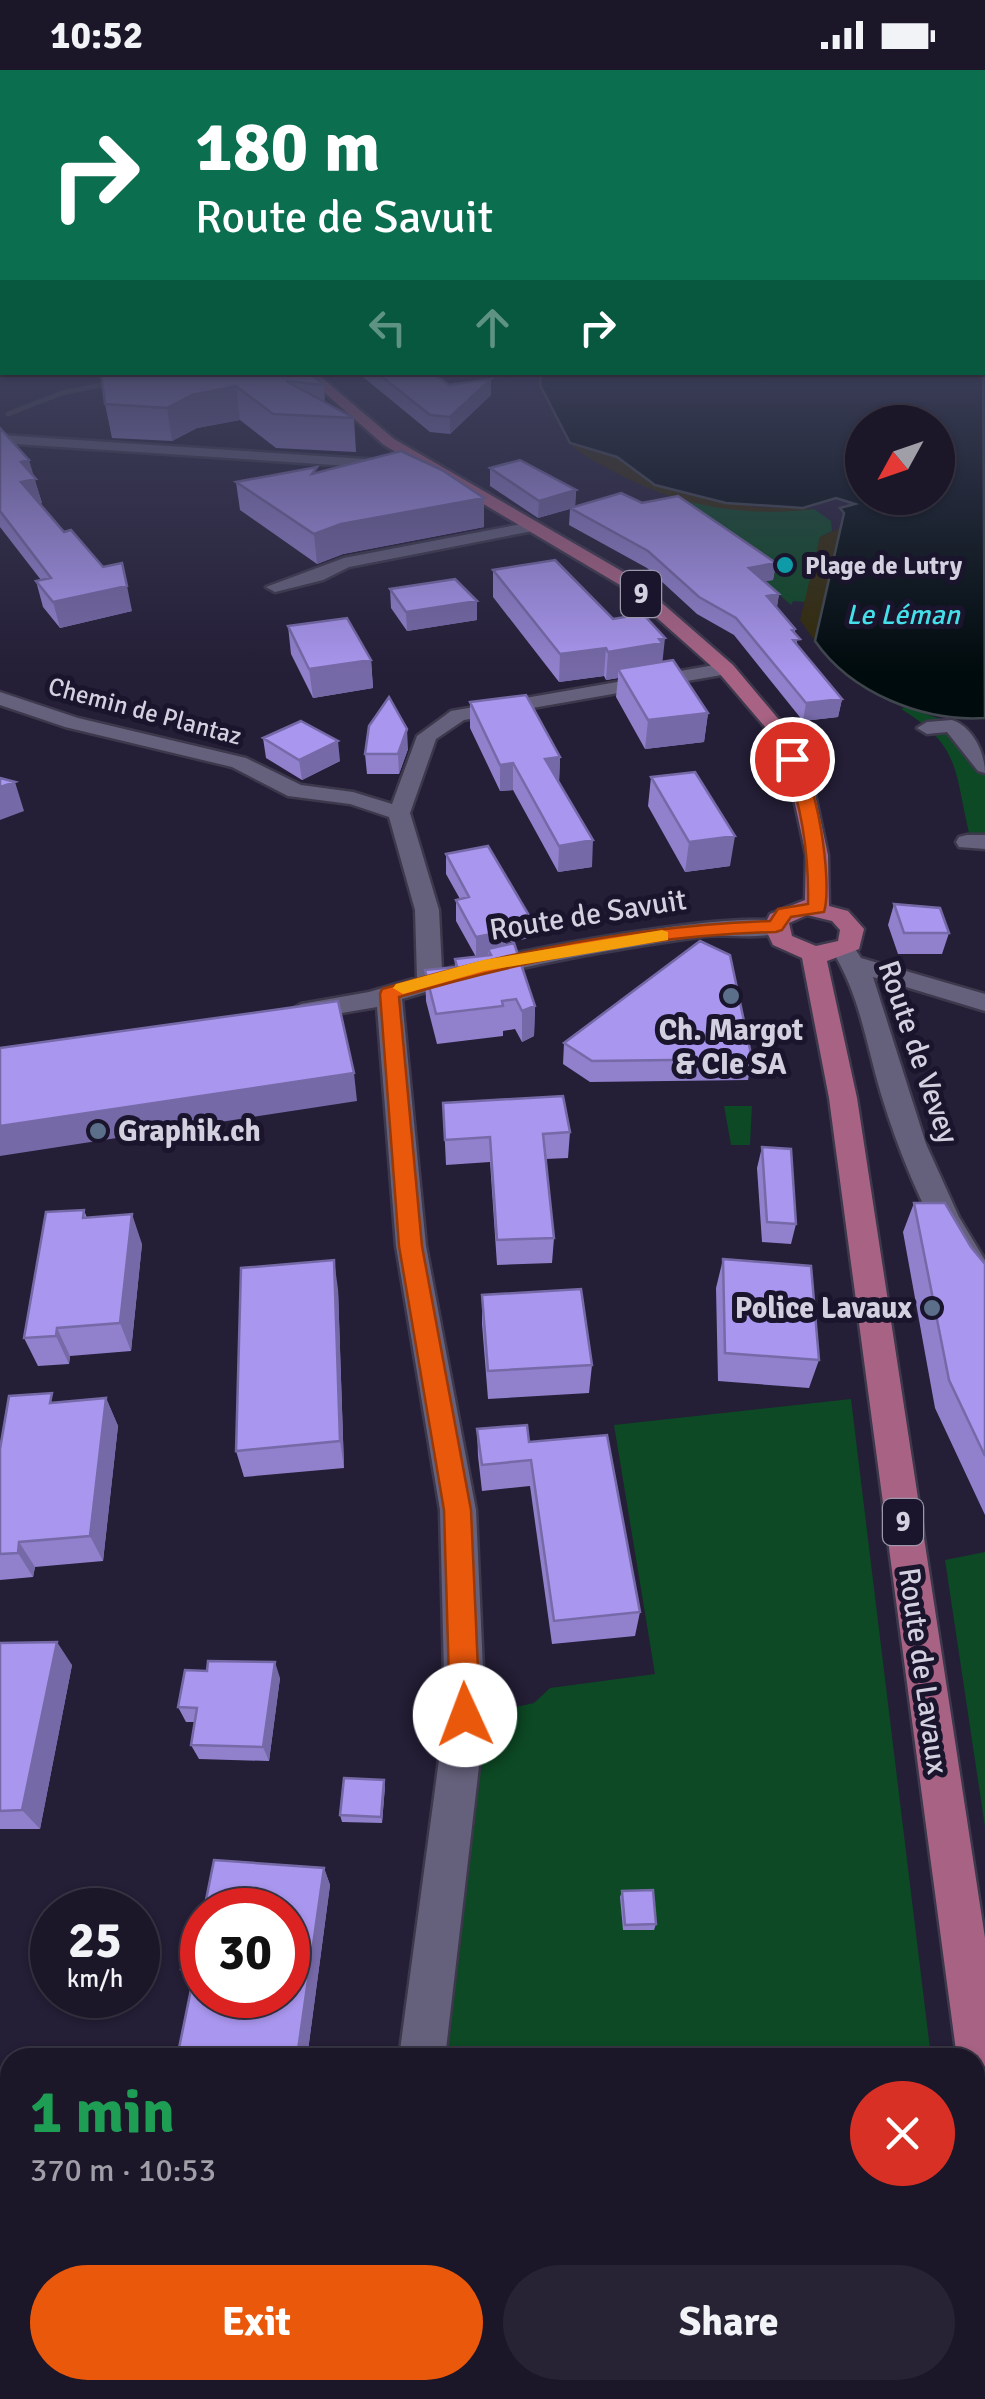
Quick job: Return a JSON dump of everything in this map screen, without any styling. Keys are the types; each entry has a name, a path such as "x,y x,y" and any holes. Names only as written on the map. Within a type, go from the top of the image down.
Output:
{"main road":[{"name":"9","path":"411,456 626,581 726,669 781,734 802,784 817,855 817,908"},
{"path":"817,908 784,913 776,926 782,940 837,956"},
{"name":"Route de Lavaux","path":"817,908 840,916 852,929 850,944 837,956 843,1098 979,2048"}],"street":[{"path":"276,456 423,464"},
{"path":"275,587 317,576 344,562 532,527"},
{"path":"430,979 427,910 399,812 427,736 458,715 726,669"},
{"name":"Chemin de Plantaz","path":"0,698 72,723 239,762 296,791 353,798 399,812"},
{"path":"927,728 952,726 985,767"},
{"name":"Route de Savuit","path":"279,1015 347,1006 483,966 693,930 776,926"},
{"path":"837,956 985,1004"},
{"name":"Route de Vevey","path":"837,956 864,977 896,1096 949,1227 985,1284"},
{"path":"389,994 410,1246 458,1510 465,1715 423,2048"}],"green space":[{"name":"Plage de Lutry","path":"688,500 751,510 814,509 831,521 832,531 820,537 806,602 793,601 791,605 765,582 775,578 661,501"},
{"path":"901,709 952,723 985,763 985,836 970,837 952,762 935,735"},
{"path":"724,1106 752,1106 750,1145 731,1145"},
{"path":"851,1399 930,2048 448,2048 459,1908 489,1713 534,1703 550,1688 655,1674 614,1425"},
{"path":"985,1552 985,1827 945,1560"}],"sand":[{"path":"585,456 617,457 655,484 685,494 755,507 814,509 757,511 704,505 652,490"},
{"path":"841,528 815,641 800,620 820,537"}],"water":[{"path":"613,456 845,456 845,501 836,498 803,508 726,503 655,485"},
{"name":"Le Léman","path":"955,456 984,456 985,718 937,715 890,700 848,676 815,641 844,513 840,508 845,507 845,515 955,515"}],"building":[{"path":"0,456 25,456 29,460 21,462 36,479 21,482 64,532 71,530 103,567 122,563 127,586 53,602 36,581 51,578 0,511"},
{"path":"383,456 411,456 442,470 484,498 341,524 314,534 236,482 317,467 312,474"},
{"path":"520,460 576,490 539,501 490,468"},
{"path":"621,493 642,503 678,496 776,563 749,568 779,594 767,596 795,629 792,630 800,639 793,640 842,699 806,703 736,618 699,597 648,551 570,508"},
{"path":"555,560 613,619 643,614 665,638 659,639 662,643 608,652 606,648 560,654 493,570"},
{"path":"455,579 477,601 406,612 390,589"},
{"path":"347,618 371,660 309,669 288,626"},
{"path":"673,660 708,713 648,720 618,669"},
{"path":"526,695 560,757 545,759 593,840 559,846 513,763 500,765 470,702"},
{"path":"389,697 407,729 398,754 365,754 369,726"},
{"path":"301,721 338,741 299,760 263,738"},
{"path":"695,772 735,836 689,842 651,777"},
{"path":"0,778 15,782 0,787"},
{"path":"488,846 530,917 504,922 507,931 476,937 456,900 469,897 446,854"},
{"path":"894,904 940,908 949,933 904,933"},
{"path":"700,941 730,955 752,1059 592,1061 564,1043"},
{"path":"514,943 535,1006 522,1011 516,999 502,1001 503,1006 436,1014 425,970 457,967 455,959 491,955 488,949"},
{"path":"338,1001 354,1073 0,1126 0,1048"},
{"path":"563,1096 570,1132 543,1134 554,1238 497,1240 490,1137 445,1140 443,1103"},
{"path":"762,1147 791,1149 796,1224 767,1222"},
{"path":"914,1203 945,1203 985,1264 985,1456 949,1380"},
{"path":"84,1210 83,1218 132,1214 120,1323 57,1328 56,1336 24,1338 46,1212"},
{"path":"723,1259 811,1266 819,1360 725,1353"},
{"path":"334,1260 340,1441 236,1451 241,1268"},
{"path":"581,1289 592,1365 488,1371 482,1295"},
{"path":"52,1393 50,1403 106,1398 90,1536 19,1542 18,1553 0,1554 0,1449 9,1396"},
{"path":"527,1425 529,1442 607,1435 640,1612 554,1621 531,1460 482,1465 477,1429"},
{"path":"57,1642 22,1810 0,1811 0,1643"},
{"path":"208,1661 275,1662 263,1747 191,1745 197,1708 178,1707 185,1670 207,1671"},
{"path":"344,1778 384,1780 381,1817 340,1815"},
{"path":"214,1860 324,1868 310,1966 310,1888 208,1888"},
{"path":"653,1890 656,1924 625,1925 622,1891"},
{"path":"185,2018 303,2018 298,2048 179,2048"}],"slow traffic":[{"path":"403,988 461,970 662,936"}],"place":[{"name":"Plage de Lutry","path":"785,565"},
{"name":"Ch. Margot & CIe SA","path":"731,996"},
{"name":"Graphik.ch","path":"98,1131"},
{"name":"Police Lavaux","path":"932,1308"}],"route":[{"path":"465,1715 458,1510 410,1246 389,994 483,966 710,928 776,926 784,913 817,908 817,855 802,784 792,759"}]}
